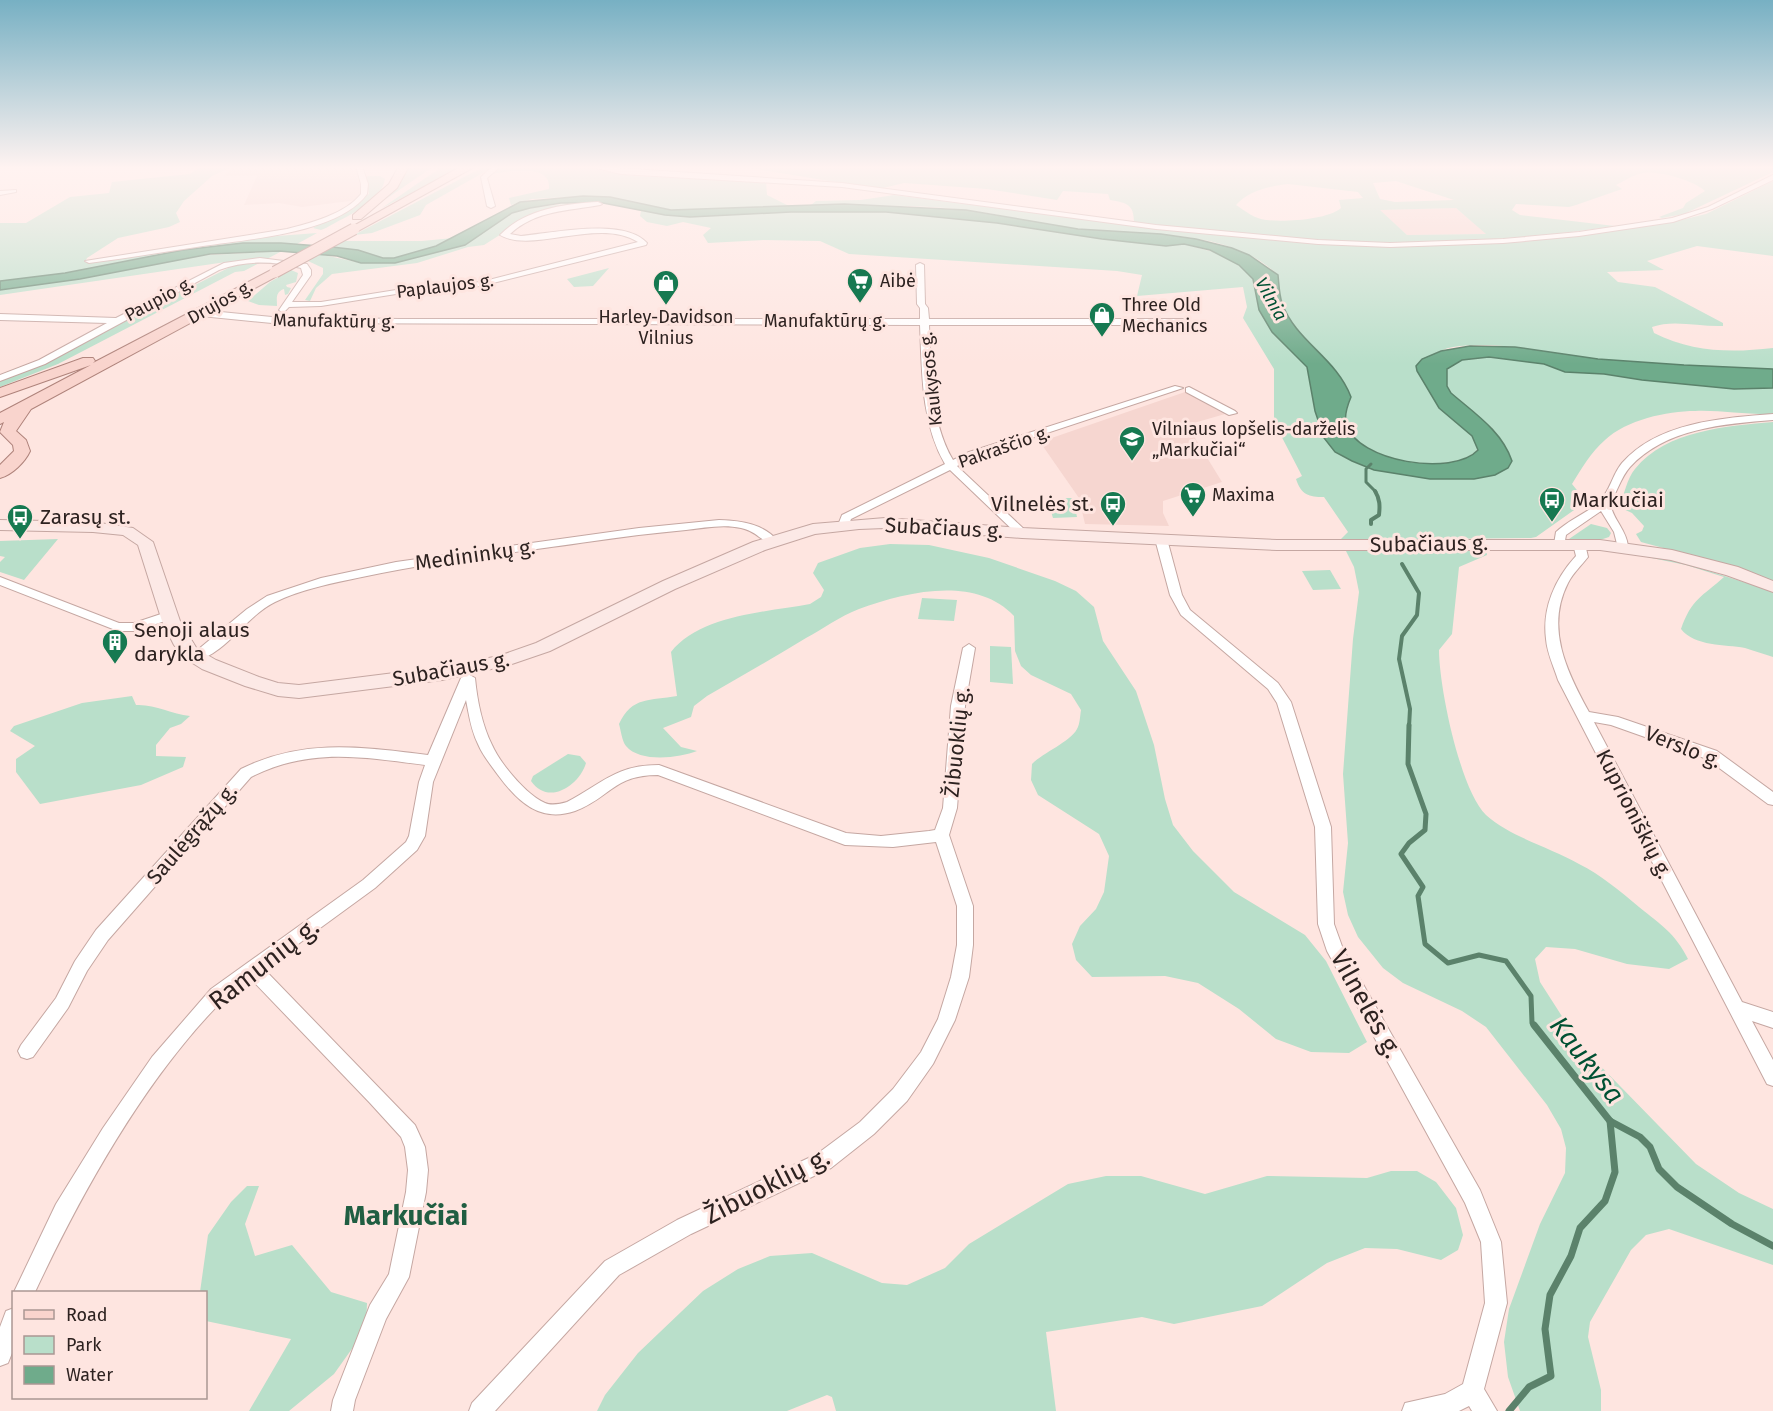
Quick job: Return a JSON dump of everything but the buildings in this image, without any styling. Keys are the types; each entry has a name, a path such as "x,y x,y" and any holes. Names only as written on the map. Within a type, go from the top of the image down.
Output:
{"main road":[{"name":"Drujos g.","path":"0,419 200,309 260,270 329,232"},
{"name":"Drujos g.","path":"0,407 276,272 341,232"},
{"path":"0,393 92,360"},
{"path":"2,472 22,451 20,443 8,432 8,429 28,405"},
{"path":"0,446 8,449 12,456 2,472"}],"street":[{"path":"89,261 281,232"},
{"name":"Paplaujos g.","path":"509,232 504,235 521,238 579,232"},
{"name":"Paplaujos g.","path":"287,306 321,304 396,292 481,284 643,243 639,238 630,235 609,232"},
{"path":"1206,232 1318,242 1390,245 1503,241 1593,232"},
{"name":"Paupio g.","path":"0,378 42,362 220,267 253,260 304,266 308,270 305,280 278,315"},
{"name":"Kaukysos g.","path":"920,265 921,304 924,308 931,405 941,445 951,465 1022,533"},
{"name":"Manufaktūrų g.","path":"200,309 278,315 467,320"},
{"name":"Manufaktūrų g.","path":"200,309 272,321 1183,321"},
{"path":"0,317 118,321"},
{"name":"Pakraščio g.","path":"844,525 846,517 973,454 1178,388 1189,390 1232,413"},
{"path":"1560,543 1560,534 1604,503 1623,468 1646,449 1675,434 1710,424 1773,417"},
{"path":"1604,503 1611,520 1621,531 1622,546"},
{"path":"1588,516 1611,520"},
{"name":"Medininkų g.","path":"195,657 271,599 325,581 396,566 639,531 719,523 741,524 760,530 772,541"},
{"name":"Subačiaus g.","path":"195,657 271,688 288,691 468,675 533,651 698,571 772,541 813,529 885,523 1022,533 1277,545 1560,543 1622,546 1698,561 1773,587"},
{"path":"0,525 113,528 137,536 145,542 150,553 180,640 195,657"},
{"path":"0,531 34,527"},
{"name":"Vilnelės g.","path":"1161,539 1176,595 1185,612 1273,686 1284,702 1323,826 1326,924 1335,951 1473,1197 1491,1242 1496,1303 1472,1391"},
{"name":"Kuprioniškių g.","path":"1579,544 1582,557 1570,568 1554,599 1552,639 1565,680 1773,1078"},
{"path":"0,581 118,627 135,627 170,615"},
{"name":"Žibuoklių g.","path":"480,1411 612,1268 684,1227 824,1161 867,1128 900,1095 927,1058 946,1020 960,977 963,955 965,906 941,834 950,808 958,706 969,648"},
{"path":"468,675 484,745 528,801 546,809 558,810 573,805 621,774 641,769 659,770 845,839 871,843 910,840 941,834"},
{"name":"Ramunių g.","path":"25,1291 63,1211 158,1063 217,994 369,884 405,855 417,836 432,761 468,675"},
{"name":"Verslo g.","path":"1583,716 1613,720 1712,755 1773,800"},
{"name":"Saulėgrąžų g.","path":"27,1051 62,1003 81,966 102,935 246,773 275,760 333,750 432,761"},
{"path":"252,968 408,1131 415,1148 418,1170 416,1192 399,1277 378,1313 344,1400 342,1411"},
{"path":"1737,1008 1773,1020"},
{"path":"0,1355 12,1324"},
{"path":"1413,1411 1448,1405 1472,1391 1486,1411"}],"shaded area":[{"path":"1403,232 1484,232 1487,234 1407,235"},
{"name":"Vilniaus lopšelis-darželis „Markučiai“","path":"1185,392 1225,414 1187,425 1222,482 1163,501 1163,513 1169,526 1085,524 1079,498 1040,442"}],"green space":[{"path":"0,232 147,232 118,238 87,258 85,262 264,237 317,233 297,244 253,243 213,246 65,273 0,281"},
{"path":"360,232 375,232 372,233 354,235"},
{"path":"475,232 505,232 484,245 468,247 417,263 332,274 316,288 310,301 305,300 323,274 323,268 308,261 319,254 361,263 395,263"},
{"path":"707,232 1055,232 1166,246 1184,244 1217,253 1245,269 1253,279 1259,310 1272,332 1307,367 1318,421 1324,436 1334,450 1350,460 1391,472 1474,479 1492,428 1451,393 1447,386 1447,369 1462,360 1489,357 1544,364 1565,372 1604,374 1734,389 1773,388 1773,414 1684,411 1647,418 1624,427 1595,450 1572,484 1585,500 1584,503 1536,537 1340,540 1348,532 1324,497 1310,496 1300,489 1296,479 1302,476 1274,422 1274,369 1243,318 1247,307 1243,287 1137,296 1142,275 1117,271 849,254 820,241 764,240 708,243 703,235"},
{"path":"1117,232 1191,232 1302,243 1412,246 1524,242 1598,232 1773,232 1773,256 1697,246 1647,261 1664,270 1607,272 1618,282 1655,287 1723,323 1723,326 1678,323 1660,325 1652,327 1654,333 1683,344 1712,350 1773,348 1773,369 1621,361 1508,346 1471,345 1447,348 1427,358 1417,370 1439,408 1472,436 1478,449 1466,458 1449,462 1407,461 1386,456 1368,448 1354,437 1346,424 1351,397 1336,371 1296,329 1288,317 1281,300 1278,275 1257,259 1234,248 1209,241"},
{"path":"1217,232 1404,232 1407,235 1569,232 1497,239 1379,243"},
{"path":"453,238 436,246 394,258 383,258 358,250 332,247 343,241 422,241"},
{"path":"282,251 244,271 235,272 58,364 0,387 0,380 36,367 230,267 226,262 0,295 0,290 80,279 193,256"},
{"path":"609,268 593,286 574,287 567,279"},
{"path":"291,270 298,273 296,282 286,285 291,288 288,294 285,295 284,289 279,292 277,306 259,305 248,301 270,282"},
{"path":"1773,422 1773,657 1745,648 1702,642 1687,635 1681,629 1694,604 1724,577 1686,565 1637,555 1674,560 1756,586 1763,581 1693,556 1641,542 1636,534 1642,531 1644,526 1632,513 1619,507 1632,473 1648,456 1663,446 1699,432"},
{"path":"1059,498 1073,498 1077,517 1053,518 1049,505"},
{"path":"1591,524 1607,528 1611,533 1609,537 1600,540 1569,539"},
{"path":"58,539 24,580 0,572 0,562 5,557 0,556 0,541"},
{"path":"890,544 929,545 989,558 1055,581 1076,591 1094,607 1103,641 1136,691 1154,745 1173,825 1193,851 1234,892 1305,935 1326,961 1367,1042 1349,1053 1311,1052 1276,1039 1239,1009 1198,983 1165,976 1092,977 1076,960 1072,944 1080,926 1096,909 1104,892 1109,856 1099,834 1038,795 1031,780 1032,764 1074,734 1079,725 1081,710 1071,694 1031,675 1021,666 1015,651 1014,616 998,603 980,595 960,591 918,593 852,612 707,696 694,706 691,717 663,728 681,747 697,751 660,758 640,755 626,746 619,724 630,709 643,701 677,696 671,652 684,640 699,630 735,617 810,604 821,597 824,590 813,573 818,563 860,548"},
{"path":"1486,548 1487,555 1459,567 1452,634 1439,650 1447,711 1468,784 1486,815 1496,823 1595,873 1667,930 1678,942 1688,959 1669,969 1627,964 1575,949 1546,947 1535,959 1540,982 1581,1046 1696,1164 1739,1193 1773,1209 1773,1265 1669,1229 1646,1235 1631,1250 1590,1322 1588,1337 1601,1390 1601,1411 1520,1411 1508,1377 1504,1342 1509,1309 1540,1224 1565,1173 1566,1148 1561,1129 1547,1105 1486,1027 1462,1011 1403,983 1383,968 1358,937 1348,915 1343,892 1348,843 1343,774 1353,639 1359,592 1354,567 1345,549"},
{"path":"1330,570 1341,589 1313,590 1302,571"},
{"path":"922,598 957,600 954,621 918,619"},
{"path":"990,646 1011,647 1013,684 990,682"},
{"path":"132,696 136,705 150,706 190,716 181,724 170,728 156,745 156,756 186,757 183,767 141,785 40,804 16,772 16,759 35,746 10,731 14,726 82,703"},
{"path":"568,754 580,756 586,763 577,779 570,785 562,790 546,792 531,781 533,776"},
{"path":"1391,1171 1417,1171 1436,1182 1456,1208 1463,1235 1458,1250 1441,1260 1397,1249 1365,1248 1327,1263 1262,1306 1174,1324 1142,1317 1046,1332 1056,1411 836,1411 832,1397 827,1395 787,1411 597,1411 605,1395 638,1353 703,1291 738,1269 770,1256 812,1253 882,1283 907,1285 945,1268 969,1244 1068,1184 1106,1176 1141,1176 1205,1194 1267,1176 1367,1178"},
{"path":"247,1186 259,1186 245,1224 255,1256 292,1245 331,1292 367,1303 366,1329 334,1374 289,1411 249,1411 291,1339 207,1321 207,1291 200,1291 208,1235 231,1202"}],"water":[{"path":"463,232 484,232 465,245 395,263 361,263 337,256 279,251 210,254 80,279 0,290 0,281 65,273 183,250 243,243 332,247 358,250 383,258 394,258 436,246"},
{"name":"Vilnia","path":"1055,232 1125,232 1196,239 1249,255 1278,275 1281,300 1288,317 1336,371 1351,397 1346,424 1354,437 1368,448 1386,456 1407,461 1428,464 1448,463 1466,458 1478,450 1472,436 1439,408 1417,371 1416,366 1422,359 1441,351 1470,346 1515,347 1598,359 1773,369 1773,388 1734,389 1604,374 1565,372 1544,364 1489,357 1462,360 1447,369 1447,386 1451,393 1486,423 1501,441 1512,461 1508,468 1495,475 1474,479 1430,479 1374,470 1335,452 1324,438 1315,411 1307,367 1272,332 1259,310 1253,279 1239,265 1210,250 1184,244 1166,246"}],"waterway":[{"name":"Kaukysa","path":"1371,464 1366,469 1366,482 1375,491"},
{"name":"Kaukysa","path":"1371,524 1371,520 1379,515 1379,503 1375,491"},
{"name":"Kaukysa","path":"1402,564 1419,593 1417,615 1402,636 1399,659 1410,709 1409,727"},
{"name":"Kaukysa","path":"1409,725 1408,764 1426,814 1425,830 1409,843 1401,854 1423,887 1418,896 1425,944 1448,963 1479,955 1506,961 1531,996 1532,1023 1535,1027"},
{"name":"Kaukysa","path":"1534,1025 1610,1121"},
{"path":"1509,1411 1529,1387 1551,1376 1545,1329 1550,1295 1571,1256 1580,1228 1605,1201 1615,1172 1610,1121"},
{"name":"Kaukysa","path":"1610,1121 1640,1137 1650,1147 1659,1169 1677,1187 1732,1224 1773,1246"}],"place":[{"name":"Aibė","path":"860,304"},
{"name":"Harley-Davidson Vilnius","path":"666,306"},
{"name":"Three Old Mechanics","path":"1102,338"},
{"name":"Vilniaus lopšelis-darželis „Markučiai“","path":"1132,462"},
{"name":"Maxima","path":"1193,518"},
{"name":"Markučiai","path":"1552,523"},
{"name":"Vilnelės st.","path":"1113,527"},
{"name":"Zarasų st.","path":"20,540"},
{"name":"Senoji alaus darykla","path":"115,665"}],"district":[{"name":"Markučiai","path":"406,1215"}]}
